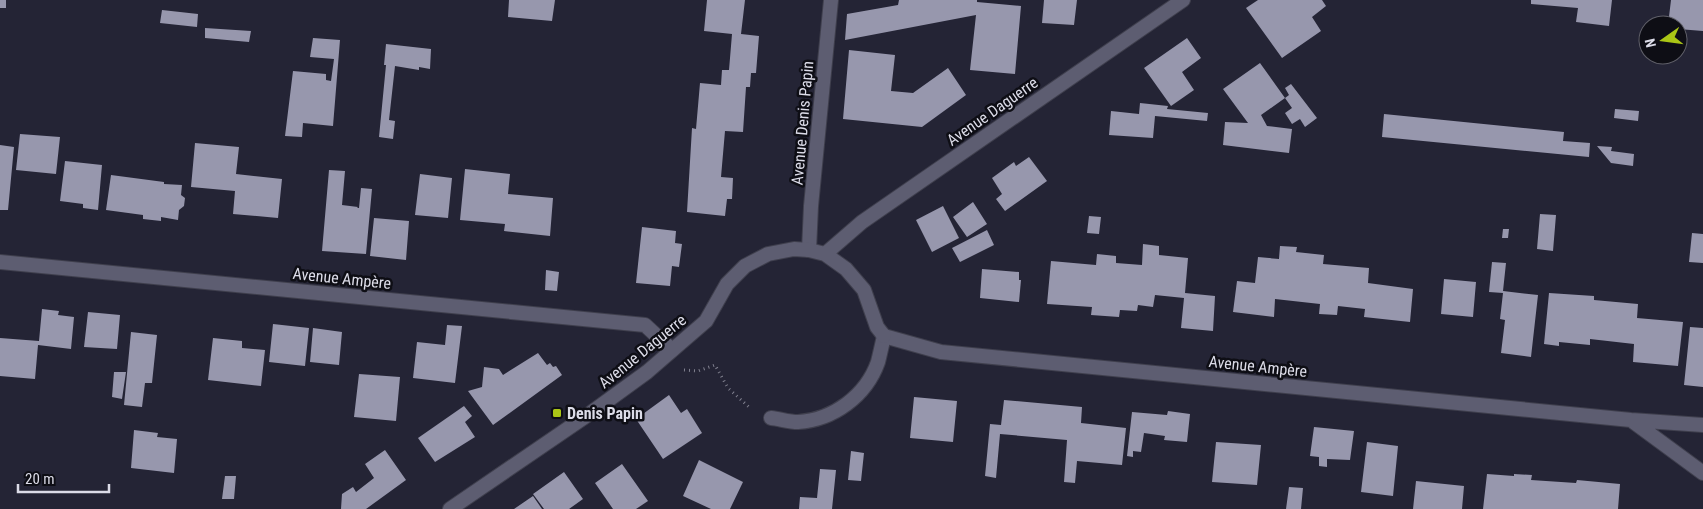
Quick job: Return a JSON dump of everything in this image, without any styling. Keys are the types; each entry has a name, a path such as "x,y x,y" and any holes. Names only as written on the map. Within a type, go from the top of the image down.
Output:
{"street":[{"name":"Avenue Denis Papin","path":"809,250 811,206 831,0"},
{"name":"Avenue Daguerre","path":"450,509 647,372 706,321 727,284 745,266 768,254 794,249 825,254 862,222 1183,0"},
{"path":"771,418 797,422 823,418 847,405 865,387 877,364 884,336 877,326 864,290 846,269 825,254"},
{"name":"Avenue Ampère","path":"0,262 645,325 672,350"},
{"name":"Avenue Ampère","path":"884,336 941,352 1631,420 1703,425"},
{"path":"1631,420 1703,473"}],"path":[{"path":"683,370 698,371 715,365 728,388 747,407 771,418"}],"building":[{"path":"0,0 6,0 6,8 0,8"},
{"path":"509,0 555,0 552,21 508,17"},
{"path":"707,0 745,0 741,34 759,36 756,73 751,73 750,87 746,87 743,132 725,131 721,177 733,178 732,199 727,199 725,216 687,212 692,128 696,129 700,83 721,85 722,70 729,70 732,34 704,31"},
{"path":"899,0 977,0 977,2 1021,6 1015,74 970,70 976,15 845,40 847,14 898,5"},
{"path":"1044,0 1077,0 1074,25 1042,23"},
{"path":"1258,0 1322,0 1326,6 1312,17 1321,31 1282,58 1246,8"},
{"path":"1531,0 1612,0 1609,26 1576,22 1578,8 1531,4"},
{"path":"1671,0 1703,0 1703,31 1688,30 1688,15 1669,15"},
{"path":"162,10 198,14 197,27 160,23"},
{"path":"205,28 251,31 249,42 205,38"},
{"path":"313,38 340,40 333,126 303,123 302,137 285,136 293,71 326,74 326,80 331,81 334,59 310,57"},
{"path":"1187,38 1201,58 1182,72 1194,90 1171,106 1144,68"},
{"path":"386,44 431,49 430,69 419,67 419,70 395,66 389,120 395,121 393,139 379,137 386,65 384,65"},
{"path":"849,50 895,55 891,91 913,93 948,68 966,95 922,127 843,119"},
{"path":"1260,63 1285,98 1261,115 1267,126 1292,129 1289,153 1223,145 1225,122 1248,123 1223,89"},
{"path":"1291,84 1317,118 1305,127 1300,119 1292,124 1285,113 1292,108 1285,98 1289,95 1285,88"},
{"path":"1140,103 1168,106 1167,109 1208,113 1207,121 1155,116 1153,138 1109,135 1111,111 1139,114"},
{"path":"1615,109 1639,111 1638,121 1614,118"},
{"path":"1384,114 1564,132 1563,141 1590,143 1589,157 1382,137"},
{"path":"20,134 60,137 56,174 16,170"},
{"path":"195,143 239,147 236,174 282,179 278,218 233,214 235,191 191,187"},
{"path":"0,145 14,147 8,210 0,210"},
{"path":"1597,146 1612,147 1611,151 1634,154 1633,166 1611,163"},
{"path":"1029,157 1047,181 1005,211 996,199 1002,194 992,178 1014,162 1016,166"},
{"path":"65,161 102,165 98,210 83,208 83,204 60,201"},
{"path":"465,169 510,174 508,194 553,198 550,236 504,231 505,224 460,220"},
{"path":"329,170 345,171 342,205 359,208 361,188 372,189 366,254 322,251"},
{"path":"420,174 452,178 448,218 415,215"},
{"path":"111,175 164,182 164,184 182,185 181,195 185,198 184,206 179,210 178,220 161,217 161,221 143,219 143,215 106,210"},
{"path":"973,202 987,224 967,237 953,217"},
{"path":"943,206 959,238 932,252 916,220"},
{"path":"1540,214 1556,215 1553,251 1537,249"},
{"path":"1089,216 1101,217 1099,234 1087,233"},
{"path":"374,218 409,221 406,260 370,256"},
{"path":"642,227 676,231 675,243 682,244 679,267 672,266 670,286 636,283"},
{"path":"1503,229 1509,229 1508,238 1502,238"},
{"path":"987,230 994,245 960,262 952,248"},
{"path":"1692,233 1703,234 1703,263 1689,262"},
{"path":"1143,244 1159,246 1159,255 1188,258 1185,293 1215,296 1213,331 1181,328 1184,298 1155,295 1153,307 1138,305 1137,311 1120,310 1119,317 1091,315 1092,307 1047,304 1051,261 1096,265 1097,254 1116,256 1116,263 1142,265"},
{"path":"1280,246 1297,247 1296,252 1324,255 1323,264 1369,268 1368,283 1413,289 1410,322 1364,317 1365,309 1338,306 1337,315 1319,314 1320,304 1275,299 1274,317 1233,312 1237,281 1255,283 1258,257 1279,259"},
{"path":"1492,262 1506,263 1503,291 1538,295 1531,357 1501,353 1505,320 1500,319 1503,293 1489,292"},
{"path":"982,269 1019,272 1019,280 1021,280 1019,302 980,298"},
{"path":"546,270 559,272 557,291 545,290"},
{"path":"1444,279 1476,282 1473,317 1441,314"},
{"path":"1549,293 1594,296 1594,300 1638,304 1637,318 1683,322 1678,366 1633,362 1634,344 1590,339 1590,345 1559,342 1559,346 1544,344"},
{"path":"42,309 59,311 58,315 74,317 71,349 38,345 35,379 0,376 0,338 39,341"},
{"path":"88,312 120,315 117,349 84,347"},
{"path":"273,324 309,328 305,366 269,362"},
{"path":"447,325 462,326 455,383 413,378 417,342 445,345"},
{"path":"1690,327 1703,328 1703,387 1684,385"},
{"path":"313,328 342,332 339,365 310,362"},
{"path":"131,332 157,335 152,383 145,383 142,407 124,405"},
{"path":"213,338 242,341 242,348 265,350 261,386 208,380"},
{"path":"538,353 547,365 550,363 553,367 556,366 562,375 493,425 468,391 482,387 484,367 499,369 503,375"},
{"path":"114,372 126,372 122,399 112,397"},
{"path":"359,374 400,377 396,421 354,417"},
{"path":"669,395 681,413 687,409 702,433 663,459 636,419"},
{"path":"914,397 957,401 953,442 910,438"},
{"path":"1004,400 1082,407 1081,423 1126,428 1122,465 1077,461 1075,483 1064,482 1067,440 1000,434 996,478 985,476 990,424 1001,425"},
{"path":"464,406 472,416 465,422 475,437 435,462 418,438"},
{"path":"1168,411 1190,414 1187,442 1164,440 1165,436 1144,433 1141,452 1133,451 1133,457 1127,456 1132,412 1167,415"},
{"path":"1314,427 1354,431 1350,460 1327,459 1327,467 1319,466 1319,457 1310,456"},
{"path":"134,430 158,433 157,437 177,439 174,473 131,468"},
{"path":"1216,442 1261,445 1257,485 1212,482"},
{"path":"1367,442 1398,446 1393,496 1361,492"},
{"path":"385,450 406,480 366,509 341,509 342,494 353,487 356,492 374,478 365,464"},
{"path":"851,451 864,453 861,481 848,480"},
{"path":"699,460 743,482 730,509 711,509 683,496"},
{"path":"622,464 648,501 636,509 613,509 595,483"},
{"path":"820,469 836,470 832,509 799,509 800,497 817,498"},
{"path":"564,472 583,499 569,509 544,509 533,494"},
{"path":"1487,474 1532,475 1531,480 1576,483 1577,480 1620,484 1618,509 1483,509"},
{"path":"225,476 236,476 234,499 222,499"},
{"path":"1416,481 1464,486 1462,509 1413,509"},
{"path":"1289,487 1303,488 1301,509 1286,509"},
{"path":"533,496 542,509 514,509"}],"place":[{"name":"Denis Papin","path":"557,413"}]}
